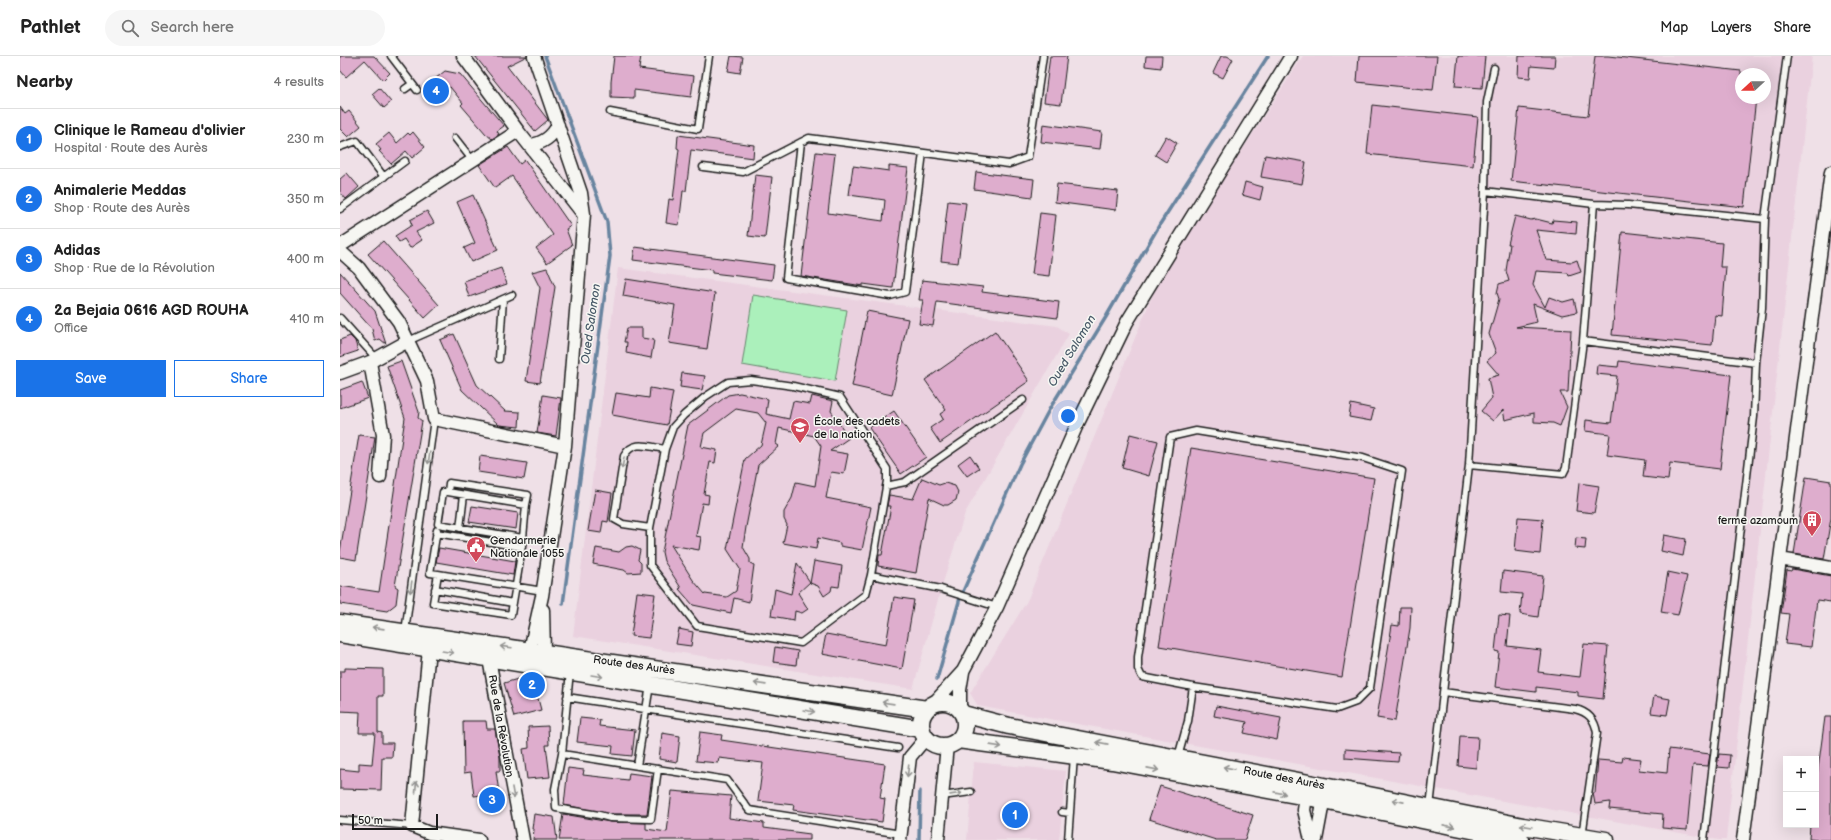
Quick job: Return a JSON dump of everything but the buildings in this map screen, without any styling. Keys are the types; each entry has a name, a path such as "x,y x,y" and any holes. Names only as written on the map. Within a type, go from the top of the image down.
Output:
{"street":[{"path":"463,56 518,131 584,214"},
{"path":"534,56 581,194 584,214 564,446 535,658"},
{"path":"952,743 936,744 924,733 921,722 929,706 963,671 998,607 1076,427 1124,329 1144,293 1291,56"},
{"path":"530,145 547,140 558,125"},
{"path":"340,246 518,131"},
{"path":"1743,840 1831,174"},
{"path":"340,250 359,268 399,322 427,381 434,419 564,446"},
{"path":"340,373 373,360 408,341"},
{"path":"373,360 383,435 380,477"},
{"path":"1780,559 1831,568"},
{"name":"Route des Aurès","path":"340,623 405,632 535,658 570,672 924,733"},
{"name":"Route des Aurès","path":"340,634 489,658 573,656 929,706"},
{"path":"429,649 412,826 428,836 479,840"},
{"name":"Rue de la Révolution","path":"489,658 523,840"},
{"path":"938,840 942,796 952,743 965,728 961,712 960,690 963,671"},
{"path":"929,706 950,702 961,712"},
{"name":"Route des Aurès","path":"961,712 998,724 1178,758 1307,790"},
{"path":"901,837 910,757 924,733"},
{"name":"Route des Aurès","path":"952,743 1112,761 1324,793 1430,807 1606,840"},
{"path":"1307,790 1304,815 1311,840"},
{"path":"1316,840 1324,793"},
{"name":"Route des Aurès","path":"1324,793 1521,840"}],"lane":[{"path":"390,56 417,90"},
{"path":"610,112 698,130 709,56"},
{"path":"703,167 743,172 809,138 1009,164 1028,157 1043,56"},
{"path":"1704,840 1754,417 1756,363 1762,308 1765,219 1787,56"},
{"path":"1430,807 1469,465 1485,191 1487,102 1494,68"},
{"path":"405,89 412,84"},
{"path":"455,138 473,161"},
{"path":"340,147 357,141 387,178"},
{"path":"801,142 786,278 890,296 905,292 923,153"},
{"path":"340,209 375,187 405,161"},
{"path":"1485,191 1594,204 1628,205 1765,219"},
{"path":"1469,465 1563,474 1566,468 1584,341 1594,204"},
{"path":"408,341 512,296"},
{"path":"499,359 503,299"},
{"path":"340,318 373,360"},
{"path":"1584,341 1756,363"},
{"path":"751,380 793,386 840,397 888,469 886,486 871,575 866,594 801,643 697,626 650,565 650,528 665,449 673,427 684,414 728,382 751,380"},
{"path":"886,486 905,482 1023,400"},
{"path":"405,632 434,419"},
{"path":"1196,431 1363,458 1402,471 1370,688 1356,702 1337,709 1193,687 1142,677 1138,669 1138,657 1170,437 1196,431"},
{"path":"650,528 623,524 614,519 624,456 628,449 636,445 665,449"},
{"path":"438,574 433,603 511,615 522,547 528,494 449,483 448,492"},
{"path":"526,505 443,492 430,573 543,591"},
{"path":"460,528 464,495"},
{"path":"438,524 523,538"},
{"path":"436,534 522,547"},
{"path":"871,575 948,590 998,607"},
{"path":"435,589 513,603"},
{"path":"573,656 567,697 562,754 555,789 556,808 610,818 651,819 658,769"},
{"path":"637,766 650,685"},
{"path":"1178,758 1188,721 1193,687"},
{"path":"1443,692 1576,709 1582,711 1593,719 1597,733 1582,836"},
{"path":"567,697 898,748"},
{"path":"562,754 726,780 749,810 901,837"},
{"path":"1068,840 1074,756"},
{"path":"942,796 971,792"},
{"path":"1062,812 1070,813"},
{"path":"340,820 412,826"}],"shaded area":[{"path":"1303,56 1812,56 1726,840 1719,840 978,706 970,693 1027,601 1160,277"},
{"name":"École des cadets de la nation","path":"618,268 1057,326 1069,334 965,513 941,589 913,689 573,636"},
{"path":"974,762 1066,771 1059,840 967,840"}],"green space":[{"path":"753,295 847,310 835,381 742,365"}],"waterway":[{"name":"Oued Salomon","path":"545,56 607,222 610,256 563,604"},
{"name":"Oued Salomon","path":"937,679 960,598 1020,464 1050,408 1106,317 1160,224 1268,56"},
{"name":"Oued Salomon","path":"919,840 920,791"}],"place":[{"name":"2a Bejaia 0616 AGD ROUHA","path":"436,91"},
{"name":"École des cadets de la nation","path":"800,444"},
{"name":"ferme azamoum","path":"1812,537"},
{"name":"Gendarmerie Nationale 1055","path":"476,563"},
{"name":"Animalerie Meddas","path":"532,685"},
{"name":"Adidas","path":"492,800"},
{"name":"Clinique le Rameau d'olivier","path":"1015,815"}]}
